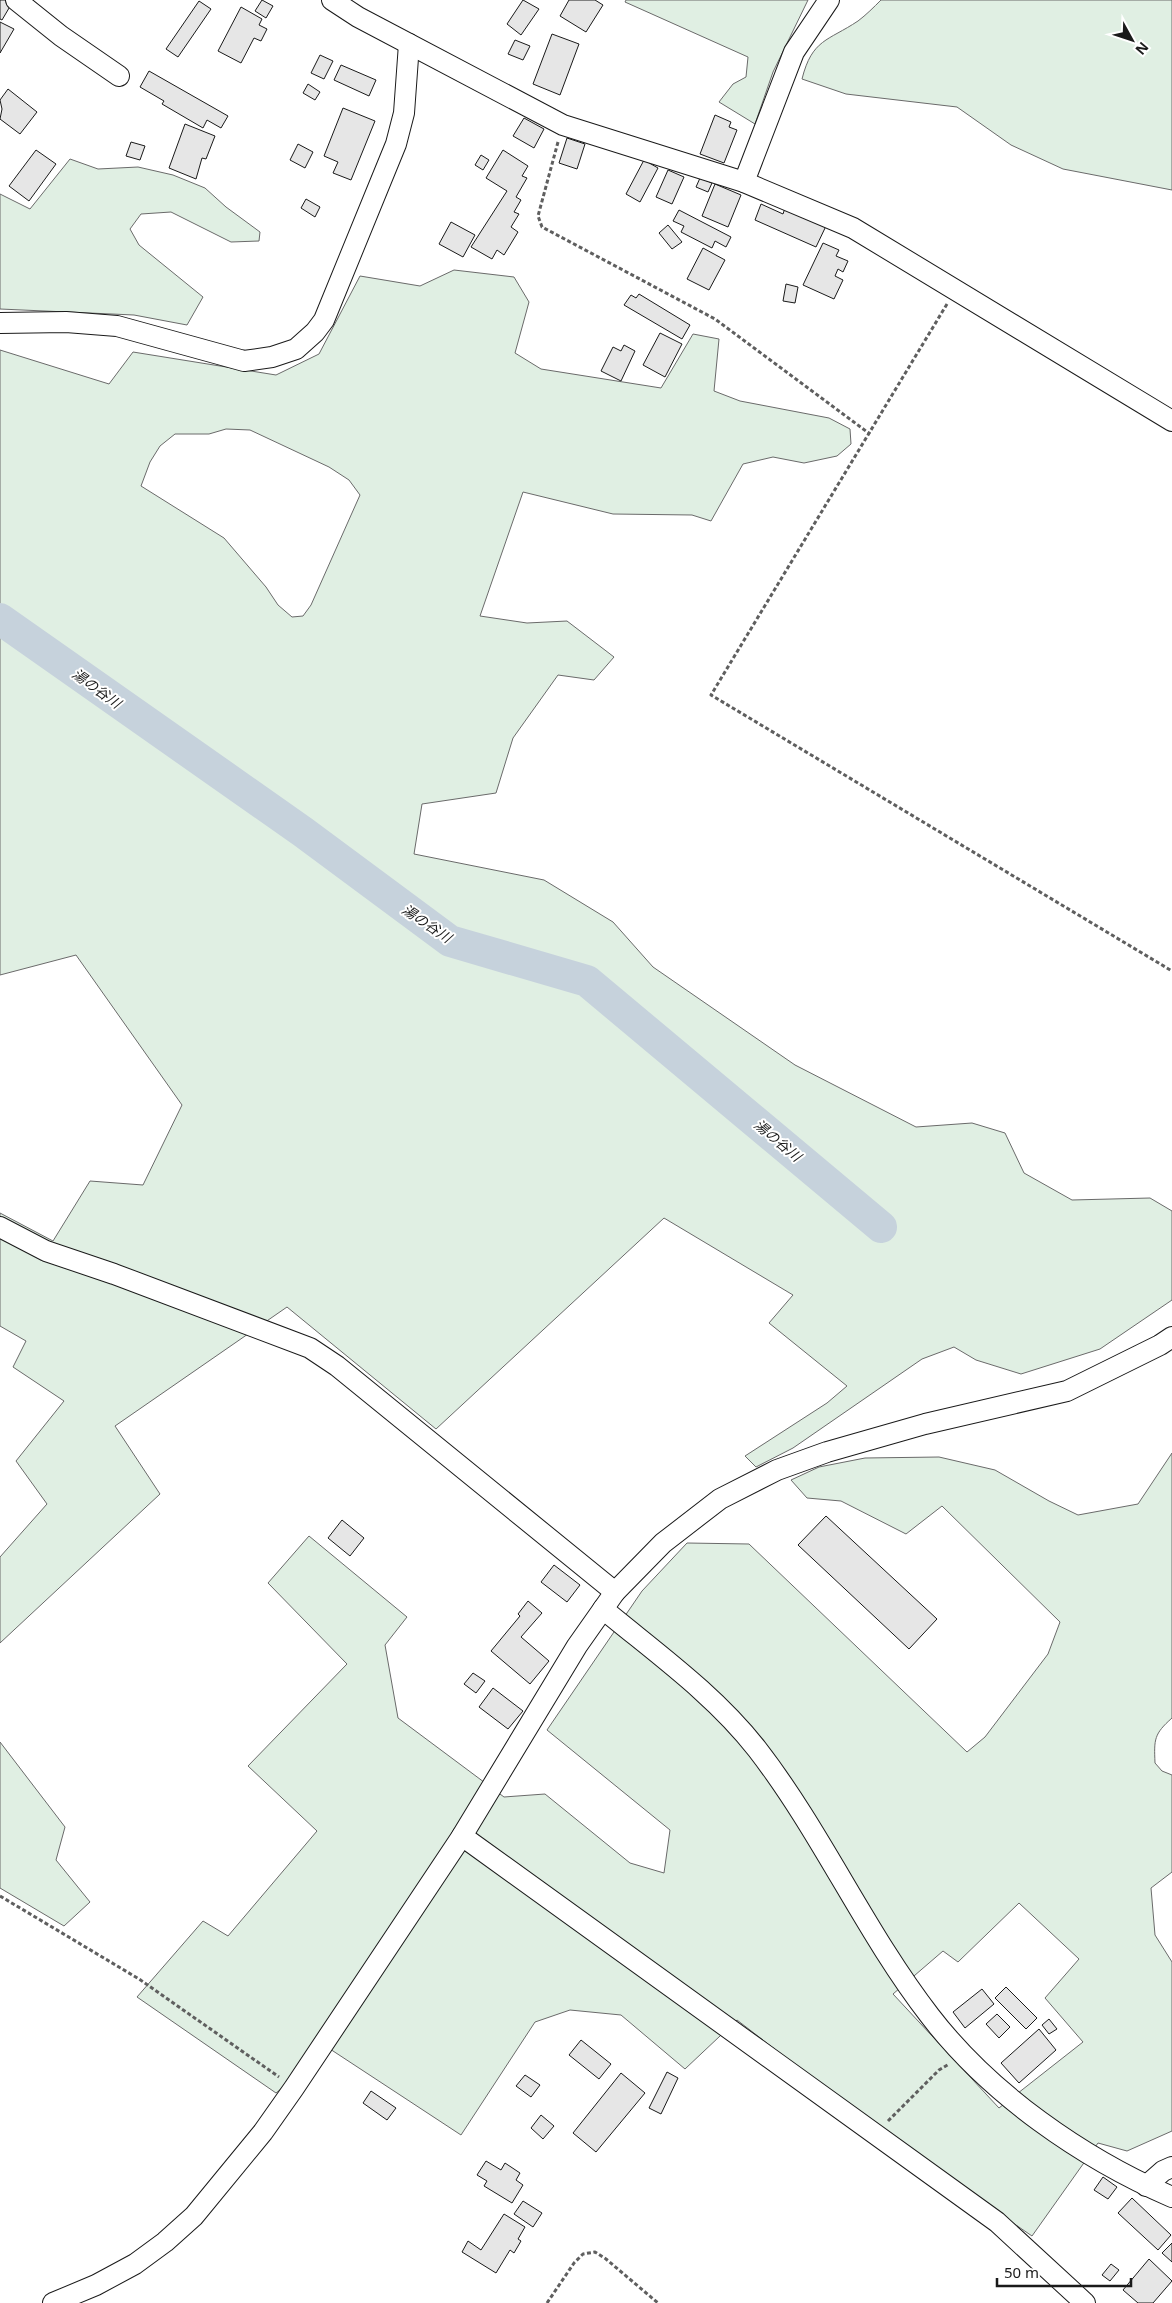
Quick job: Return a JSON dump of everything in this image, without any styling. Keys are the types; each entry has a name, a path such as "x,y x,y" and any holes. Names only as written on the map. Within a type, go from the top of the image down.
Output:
{"street":[{"path":"16,0 61,36 119,76"},
{"path":"332,0 358,18 563,125 744,182 853,228 1172,421"},
{"path":"744,182 794,52 829,0"},
{"path":"0,323 66,322 116,326 244,360 272,358 296,349 315,332 324,320 396,144 404,113 409,44"},
{"path":"0,1227 46,1251 114,1274 310,1348 337,1366 615,1592"},
{"path":"53,2303 96,2285 135,2264 165,2242 194,2216 262,2132 294,2088 462,1836 577,1646 615,1592 663,1543 720,1499 777,1470 827,1452 925,1424 1067,1391 1160,1346 1172,1337"},
{"path":"603,1609 721,1706 757,1748 792,1797 889,1957 929,2015 962,2056 1013,2100 1079,2148 1146,2186 1172,2197"},
{"path":"462,1836 875,2136 997,2222 1085,2303"},
{"path":"1146,2186 1163,2171 1172,2167"}],"path":[{"path":"563,125 538,216 542,227 715,319 870,434"},
{"path":"955,291 711,695 1172,971"},
{"path":"0,1896 139,1979 294,2088"},
{"path":"875,2136 900,2108 939,2070 962,2056"},
{"path":"547,2303 574,2263 583,2254 594,2252 606,2259 658,2303"}],"green space":[{"path":"626,0 808,0 773,72 755,124 719,102 733,84 746,77 748,57 625,2"},
{"path":"881,0 1172,0 1172,190 1063,169 1011,145 957,107 846,94 802,79 811,56 822,42 858,21"},
{"path":"70,159 98,169 138,167 173,175 205,188 226,207 260,232 259,241 231,242 171,212 141,214 130,229 139,245 203,297 187,325 134,315 0,309 0,194 30,209"},
{"path":"454,270 514,277 529,302 515,353 541,369 661,388 693,334 719,339 714,391 740,401 829,418 850,429 851,444 837,456 804,463 773,457 743,464 711,521 692,515 613,514 523,492 480,616 527,623 567,621 614,657 594,680 558,675 513,738 496,793 422,804 414,854 544,880 613,922 653,967 795,1065 916,1127 972,1123 1005,1133 1024,1173 1072,1200 1150,1198 1172,1211 1172,1300 1100,1349 1021,1374 976,1360 954,1347 922,1359 793,1448 756,1467 745,1456 827,1403 847,1386 769,1323 793,1295 664,1218 436,1429 287,1307 115,1426 160,1494 0,1643 0,1557 47,1504 16,1461 64,1401 13,1367 26,1341 0,1326 0,1213 53,1241 90,1181 143,1185 182,1105 76,955 0,975 0,350 109,384 133,352 276,375 319,354 360,276 420,286","holes":["226,429 250,430 329,467 349,480 360,495 311,605 303,616 292,617 278,605 266,587 224,538 141,486 150,462 160,446 175,434 209,434"]},
{"path":"1172,1453 1172,1718 1158,1733 1156,1738 1155,1763 1162,1771 1172,1775 1172,1872 1151,1888 1155,1935 1172,1962 1172,2131 1127,2151 1098,2143 1032,2236 895,2142 737,2020 685,2069 621,2015 570,2010 535,2022 461,2135 330,2049 276,2093 137,1997 203,1921 228,1936 317,1831 248,1766 347,1664 268,1583 309,1536 407,1617 385,1645 398,1718 504,1797 545,1794 630,1863 664,1873 670,1830 547,1730 642,1591 687,1543 749,1544 967,1752 985,1737 1048,1654 1060,1622 942,1506 906,1534 841,1501 807,1498 791,1480 819,1467 865,1458 939,1457 995,1470 1049,1501 1078,1515 1138,1504","holes":["1019,1903 1079,1959 1045,1998 1083,2042 999,2108 893,1994 943,1951 958,1962"]},
{"path":"0,1742 65,1827 56,1860 90,1902 64,1926 0,1888"}],"building":[{"path":"0,0 7,0 12,3 2,20 0,19"},
{"path":"262,0 273,6 266,18 255,11"},
{"path":"523,0 539,9 521,35 507,24"},
{"path":"569,0 595,0 603,5 586,32 560,16"},
{"path":"199,1 211,9 178,57 166,49"},
{"path":"241,7 262,19 259,25 267,29 261,41 254,38 241,63 218,51"},
{"path":"0,22 14,29 0,53"},
{"path":"552,34 579,44 560,95 533,84"},
{"path":"515,40 530,46 523,60 508,54"},
{"path":"320,55 333,61 324,79 311,73"},
{"path":"341,65 376,80 369,96 334,80"},
{"path":"149,71 228,116 221,128 207,120 203,128 162,104 164,101 140,87"},
{"path":"308,84 320,92 315,100 303,93"},
{"path":"8,89 37,112 20,134 0,119 2,109 0,100"},
{"path":"343,108 375,121 351,180 333,173 338,162 324,156"},
{"path":"715,115 731,122 729,127 737,130 724,163 700,154"},
{"path":"524,118 544,129 534,148 513,136"},
{"path":"185,124 215,136 206,159 202,158 196,179 169,168"},
{"path":"567,138 585,144 577,169 559,163"},
{"path":"131,142 145,146 140,160 126,156"},
{"path":"298,144 313,152 305,168 290,160"},
{"path":"36,150 56,164 29,201 9,186"},
{"path":"503,150 528,166 522,176 527,178 516,197 521,200 514,212 519,214 511,227 518,232 504,255 497,250 492,259 471,247 507,191 486,178"},
{"path":"481,155 489,160 483,170 475,165"},
{"path":"644,160 658,168 640,202 626,194"},
{"path":"668,170 684,177 672,204 656,197"},
{"path":"700,178 712,183 708,192 696,187"},
{"path":"715,184 741,195 728,227 702,216"},
{"path":"306,199 320,207 315,217 301,208"},
{"path":"761,204 783,214 785,208 826,226 816,247 755,220"},
{"path":"679,210 731,237 726,247 715,241 712,248 681,232 684,226 673,221"},
{"path":"451,222 475,235 463,257 439,244"},
{"path":"668,225 682,242 672,249 659,233"},
{"path":"823,243 839,250 836,256 848,261 843,272 838,269 835,276 843,280 834,299 803,285"},
{"path":"703,248 725,260 709,290 687,279"},
{"path":"786,284 798,287 795,303 783,301"},
{"path":"639,294 690,325 682,339 624,305 631,295 636,298"},
{"path":"660,333 682,344 665,377 643,365"},
{"path":"624,345 635,351 621,381 601,371 613,347 621,351"},
{"path":"826,1516 937,1619 909,1649 798,1545"},
{"path":"342,1520 364,1538 350,1556 328,1538"},
{"path":"554,1565 580,1585 567,1602 541,1582"},
{"path":"528,1601 542,1613 521,1637 549,1661 530,1684 491,1651 520,1616 518,1614"},
{"path":"473,1673 485,1681 476,1693 464,1684"},
{"path":"493,1688 523,1711 508,1729 479,1707"},
{"path":"1006,1987 1037,2018 1026,2029 995,1998"},
{"path":"982,1989 994,2004 965,2028 953,2012"},
{"path":"997,2014 1010,2027 999,2038 986,2024"},
{"path":"1049,2019 1057,2029 1049,2034 1042,2025"},
{"path":"1039,2029 1056,2050 1019,2083 1001,2063"},
{"path":"581,2040 611,2064 599,2079 569,2055"},
{"path":"667,2072 678,2078 661,2114 649,2108"},
{"path":"621,2073 645,2093 596,2152 573,2133"},
{"path":"525,2075 540,2085 531,2097 516,2086"},
{"path":"371,2091 396,2108 387,2120 363,2103"},
{"path":"541,2115 554,2126 543,2139 531,2128"},
{"path":"486,2161 501,2170 505,2163 520,2173 516,2180 523,2185 512,2203 484,2186 487,2181 477,2175"},
{"path":"1103,2177 1117,2187 1108,2199 1094,2190"},
{"path":"1132,2198 1171,2235 1158,2250 1118,2213"},
{"path":"523,2201 542,2213 533,2227 514,2214"},
{"path":"504,2214 525,2227 518,2239 521,2241 514,2253 510,2250 496,2273 462,2252 468,2241 481,2250"},
{"path":"1172,2243 1172,2262 1162,2253"},
{"path":"1149,2259 1172,2281 1153,2303 1138,2303 1123,2290"},
{"path":"1111,2264 1119,2270 1110,2281 1102,2275"}],"waterway":[{"name":"湯の谷川","path":"0,619 303,832 450,941 587,981 881,1227"}]}
